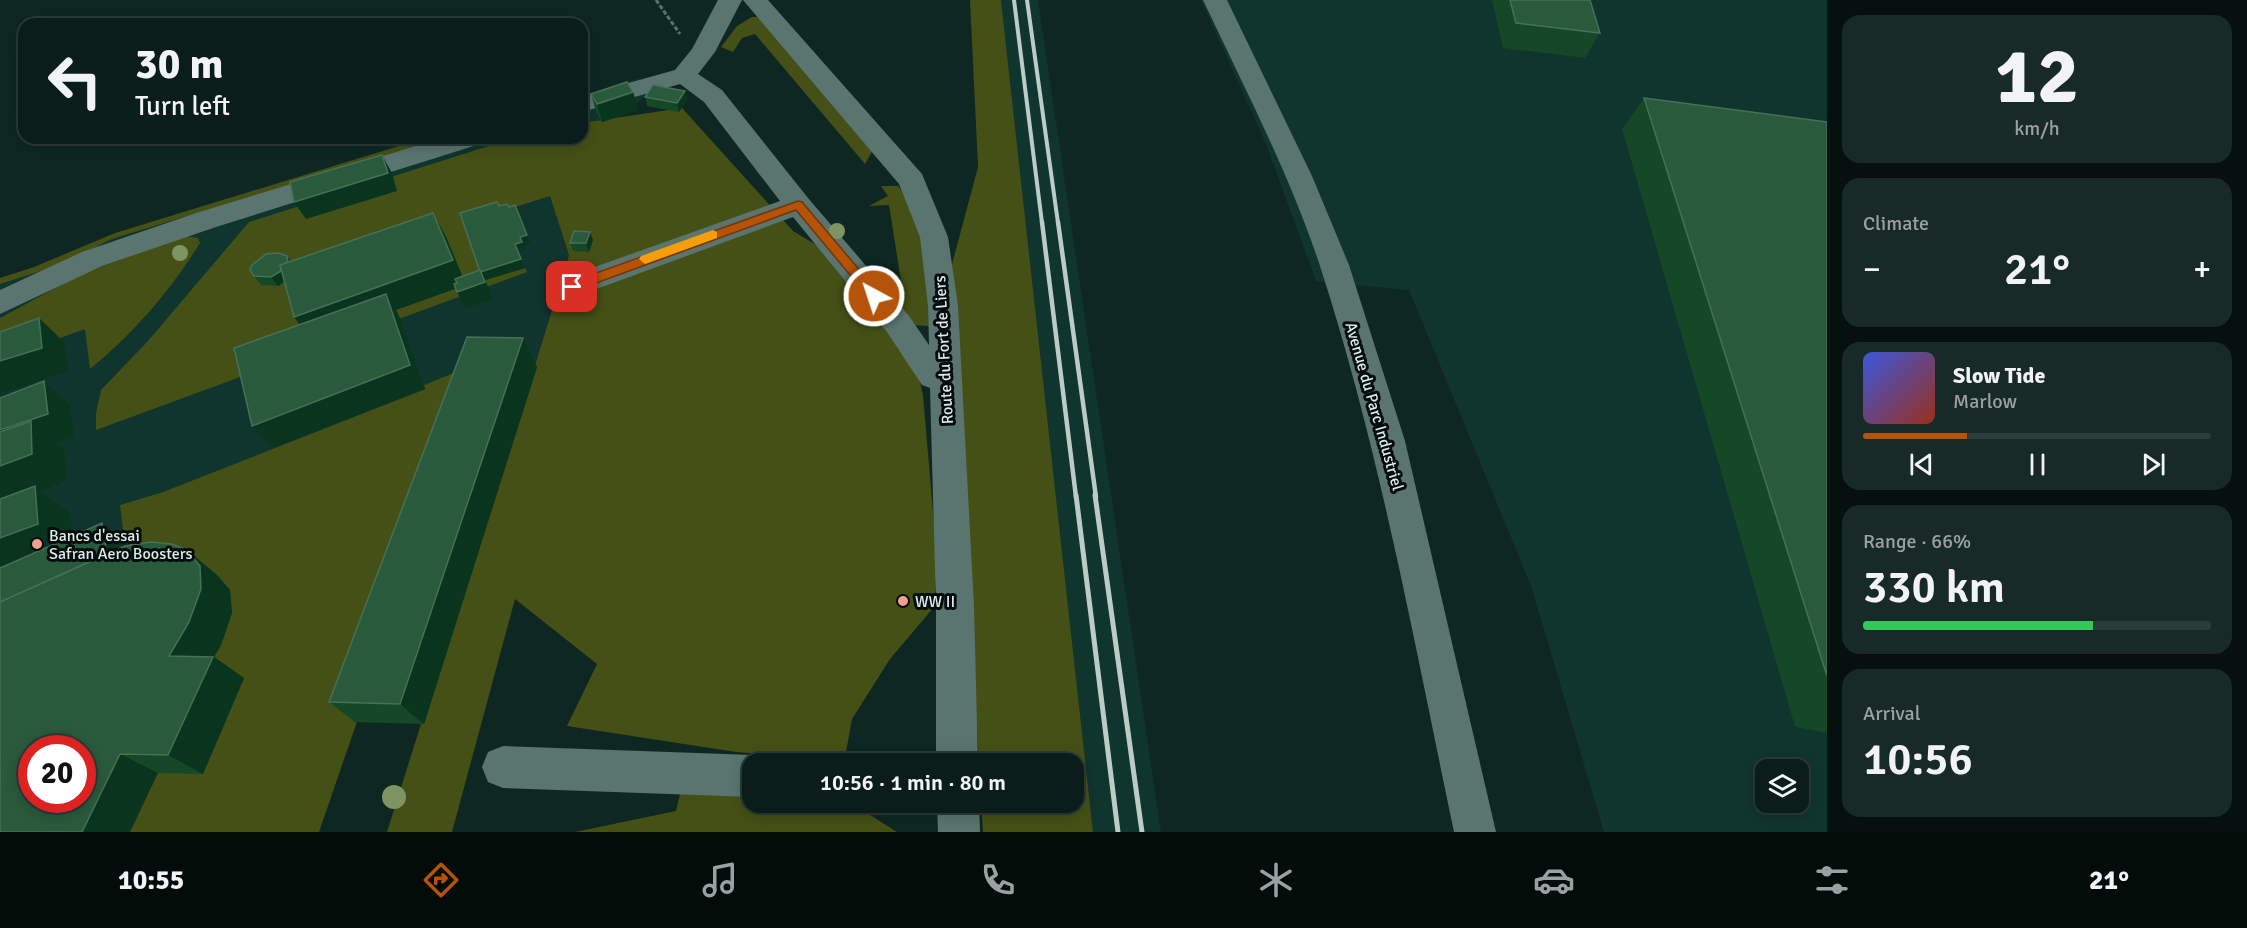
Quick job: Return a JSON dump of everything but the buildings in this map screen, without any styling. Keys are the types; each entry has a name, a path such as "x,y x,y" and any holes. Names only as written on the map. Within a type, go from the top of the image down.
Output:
{"street":[{"path":"588,102 684,75 704,52 730,0"},
{"name":"Route du Fort de Liers","path":"755,0 864,123 912,182 924,209 936,249 943,306 955,606 957,753"},
{"name":"Avenue du Parc Industriel","path":"1215,0 1298,176 1334,265 1388,441 1475,832"},
{"path":"684,75 713,96 798,205 898,324 933,376 945,379"},
{"path":"0,303 92,259 206,220 452,144"},
{"path":"572,287 798,205"},
{"path":"503,767 742,776"},
{"path":"958,813 959,832"}],"path":[{"path":"656,0 681,35"}],"shaded area":[{"path":"1001,0 1038,0 1161,832 1093,832"},
{"path":"1201,0 1827,0 1827,832 1604,832 1531,586 1409,290 1316,281 1266,144"},
{"path":"639,78 649,93 588,142 588,94"},
{"path":"423,144 586,144 565,161 588,229 568,257 424,724 355,722 481,363 424,385 425,389 163,492 120,505 125,546 0,638 0,284 58,266 112,239"}],"green space":[{"path":"970,0 1001,0 1093,832 983,832 982,813 1084,813 1084,753 978,753 951,268 978,167"},
{"path":"752,17 758,17 873,150 865,164 755,34 742,38 733,52 721,47 737,26"},
{"path":"682,108 793,231 818,246 884,321 918,374 923,395 937,559 934,607 890,659 852,719 846,753 749,753 567,726 597,664 515,599 452,832 387,832 421,724 424,724 569,255 550,196 465,223 485,280 525,268 527,272 96,430 96,413 101,390 148,341 249,222 495,144 588,144 588,122"},
{"path":"405,144 423,144 112,239 58,266 0,284 0,278 34,267 115,233"},
{"path":"881,186 898,186 916,216 924,253 929,326 909,325 882,290 902,287 889,205 869,206 888,196"},
{"path":"186,236 198,238 200,243 177,278 136,326 90,369 85,329 46,343 0,364 0,318 83,273"},
{"path":"481,362 319,832 86,832 131,797 96,755 96,735 80,735 0,638 134,575 129,544 125,546 120,505 163,492 425,389 424,385"},
{"path":"742,769 742,813 867,813 897,832 575,832 676,811 682,786"}],"railway":[{"path":"1014,0 1042,223"},
{"path":"1027,0 1058,223"},
{"path":"1042,222 1076,497"},
{"path":"1058,222 1096,497"},
{"path":"1076,495 1118,832"},
{"path":"1095,495 1142,832"}],"slow traffic":[{"path":"645,259 713,235"}],"place":[{"name":"Bancs d'essai Safran Aero Boosters","path":"37,544"},
{"name":"WW II","path":"903,601"}],"route":[{"path":"572,287 687,243 798,205 874,296"}]}
